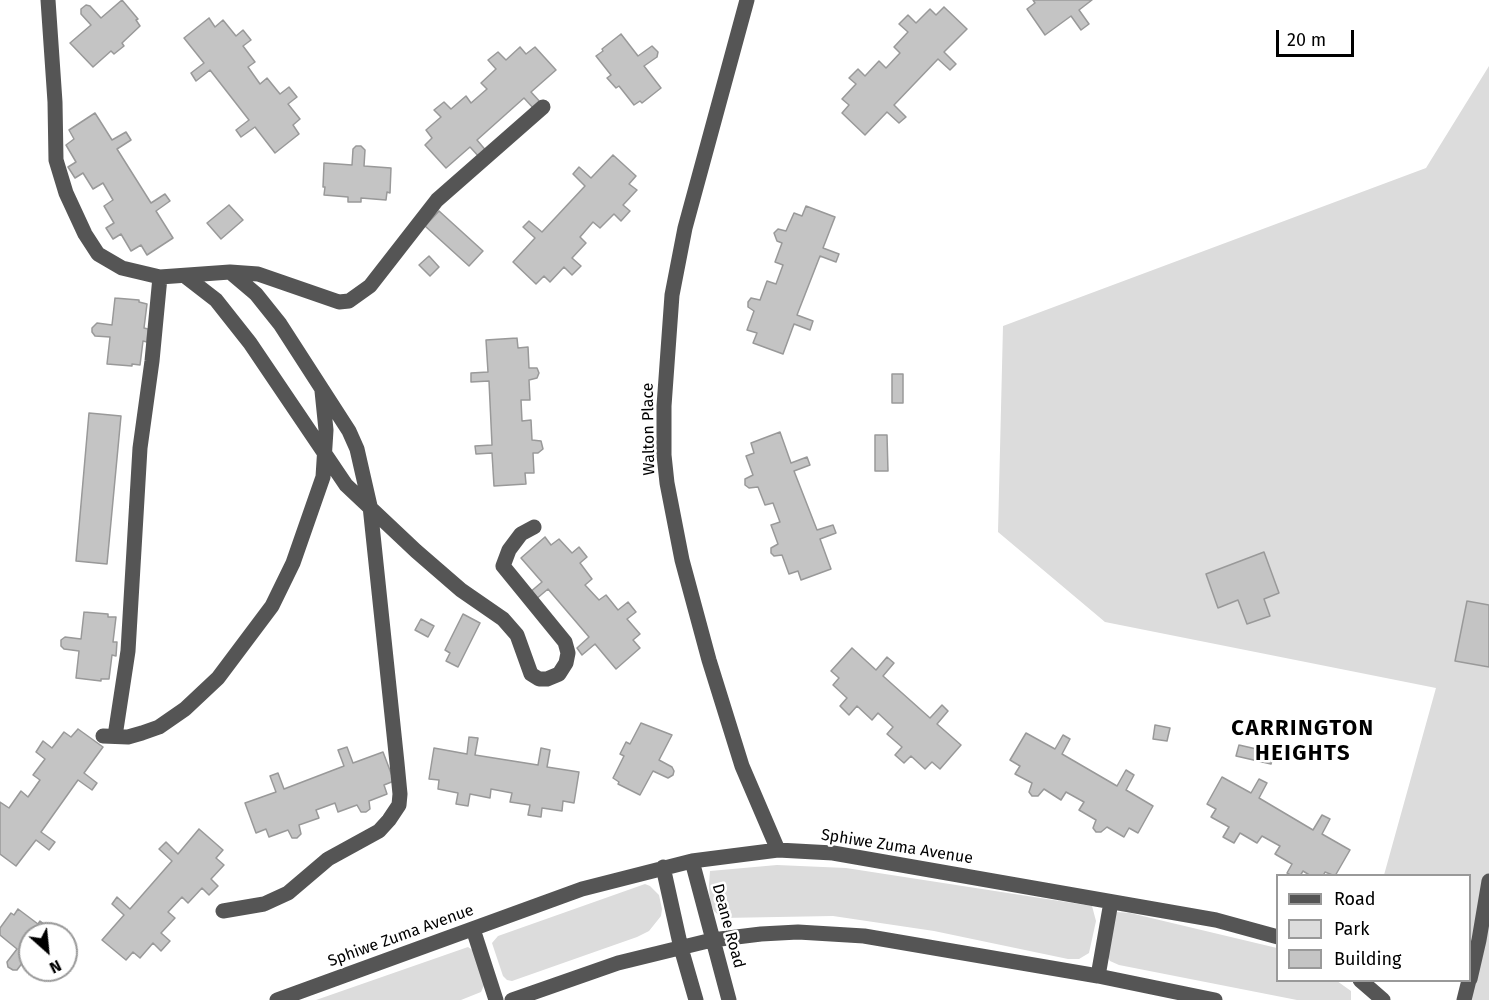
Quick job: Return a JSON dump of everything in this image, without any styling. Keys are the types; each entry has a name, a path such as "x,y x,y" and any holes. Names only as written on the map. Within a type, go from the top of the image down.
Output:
{"street":[{"path":"48,0 55,102 56,160 66,193 85,234 98,254 122,268 160,277 230,272 258,274 339,302 348,301 370,286 437,200 543,107"},
{"name":"Walton Place","path":"747,0 685,228 672,295 665,394 664,454 682,560 709,660 742,766 778,850"},
{"path":"223,912 264,904 288,893 328,859 379,831 395,813 399,805 400,794 370,506 357,449 349,431 280,324 256,294 230,272"},
{"path":"185,276 216,300 243,334 346,485 461,590 503,619 517,635 531,674 539,679 547,679 559,674 566,663 568,653 565,642 503,566 509,550 521,534 534,527"},
{"path":"160,277 152,361 140,448 128,651 109,736 128,737 159,727 185,709 218,678 272,606 293,563 323,477 326,430 322,388"},
{"name":"Sphiwe Zuma Avenue","path":"277,1000 582,889 692,861 778,850 833,853 1216,920 1276,936"},
{"name":"Deane Road","path":"692,861 729,1000"},
{"path":"663,867 681,948 696,1000"},
{"path":"1471,966 1489,881"},
{"path":"1098,976 1111,902"},
{"path":"473,929 496,1000"},
{"path":"512,1000 618,963 712,940 798,932 864,936 1098,976 1215,1000"},
{"path":"1361,982 1383,1000"},
{"path":"1464,1000 1468,982"}],"green space":[{"path":"1489,66 1489,1000 1471,1000 1471,874 1384,874 1436,688 1105,622 998,532 1003,326 1426,168"},
{"path":"777,865 846,868 1092,906 1096,921 1089,953 1079,959 1068,959 934,931 833,916 722,918 714,911 710,903 710,871"},
{"path":"645,884 659,895 662,909 661,916 649,931 512,981 503,976 492,943 498,936"},
{"path":"1117,912 1130,913 1276,948 1276,982 1338,982 1351,991 1351,1000 1297,1000 1119,965 1110,961 1108,957 1111,924"},
{"path":"468,947 474,951 485,983 481,992 461,1000 316,1000"}],"building":[{"path":"122,0 138,19 136,20 140,26 122,43 124,46 114,54 111,51 93,67 70,43 91,25 81,14 81,9 86,5 90,6 101,18"},
{"path":"1033,0 1092,0 1079,10 1089,24 1081,30 1071,16 1045,35 1027,9 1035,3"},
{"path":"944,7 967,29 944,52 956,64 950,70 938,59 894,105 906,117 899,123 887,112 865,135 842,113 849,105 842,99 856,84 849,78 858,69 865,76 879,61 886,68 900,53 894,47 908,32 899,24 908,15 916,23 930,9 936,15"},
{"path":"209,18 215,27 223,20 236,36 243,30 251,40 243,46 255,62 248,67 260,84 267,78 280,94 289,87 297,97 288,104 300,119 293,125 299,134 275,153 255,127 241,137 236,130 249,120 210,70 196,81 191,73 204,63 184,38"},
{"path":"621,34 638,56 652,46 658,52 657,57 644,66 661,88 642,103 640,101 634,105 619,86 616,88 607,78 611,75 596,56"},
{"path":"520,47 526,54 535,47 556,70 531,92 542,104 535,110 524,98 477,140 488,153 481,159 470,147 446,168 425,145 432,138 426,130 441,117 434,110 444,102 451,109 466,96 471,103 487,89 481,83 496,69 488,60 498,52 506,60"},
{"path":"95,113 112,140 126,132 131,140 117,149 151,203 165,194 170,201 156,211 173,238 147,255 141,245 131,251 121,234 113,239 106,228 114,223 104,206 113,200 103,183 93,189 83,173 75,178 68,167 76,162 66,145 74,139 69,130"},
{"path":"361,146 365,150 364,166 391,168 390,193 387,192 386,200 361,198 361,202 348,202 348,197 324,195 324,163 352,165 353,149"},
{"path":"613,155 636,176 629,184 637,190 623,205 630,211 621,221 614,214 600,228 593,222 580,237 586,243 572,258 581,266 572,275 564,267 550,282 544,276 536,284 513,262 535,238 523,227 529,221 542,232 585,186 573,174 579,167 591,178"},
{"path":"229,205 243,220 221,239 207,223"},
{"path":"806,206 835,217 823,248 839,254 836,262 820,256 797,315 813,321 810,330 794,324 783,354 753,343 757,333 747,330 754,311 748,307 748,302 751,298 760,300 767,281 776,284 783,265 775,262 782,243 777,241 774,233 778,229 786,231 794,213 802,216"},
{"path":"439,211 483,251 469,266 425,226"},
{"path":"429,256 439,267 430,276 419,265"},
{"path":"115,298 139,300 147,304 144,328 148,329 147,342 143,341 140,365 107,364 110,337 95,336 92,332 92,328 97,323 112,325"},
{"path":"517,338 518,348 528,347 529,368 537,368 539,373 537,378 529,380 530,400 521,400 522,421 531,420 532,440 541,441 543,449 538,453 533,453 534,473 525,473 526,484 494,486 492,453 476,454 475,446 492,445 489,381 471,382 471,373 488,372 486,340"},
{"path":"892,374 903,374 903,403 892,403"},
{"path":"89,413 121,416 107,564 76,561"},
{"path":"780,432 791,463 807,457 810,465 794,471 817,530 833,525 836,533 820,539 831,569 801,580 798,571 789,574 782,555 774,556 771,553 771,548 778,544 771,525 780,522 773,503 765,505 758,487 749,488 745,485 745,479 753,475 746,456 754,453 751,443"},
{"path":"875,435 887,435 888,471 875,471"},
{"path":"545,537 551,545 559,539 572,553 579,547 587,557 580,563 592,579 585,585 599,600 606,595 618,610 628,602 636,612 627,619 640,634 633,640 640,648 616,669 595,644 582,655 577,648 589,637 548,589 535,600 529,593 542,582 521,558"},
{"path":"1264,552 1279,593 1264,599 1270,616 1247,624 1238,600 1218,608 1206,574"},
{"path":"1467,601 1489,605 1489,667 1455,661"},
{"path":"84,612 116,617 113,642 117,642 116,656 112,655 109,679 101,679 101,681 76,678 79,651 64,649 61,646 61,640 65,637 81,639"},
{"path":"463,614 480,623 458,667 446,661 450,653 445,650"},
{"path":"421,619 434,626 428,637 415,630"},
{"path":"852,648 876,670 887,657 894,663 883,676 930,718 942,705 948,711 937,724 961,745 940,769 932,762 925,769 911,756 904,763 895,755 902,747 887,734 893,727 878,713 872,720 857,706 849,715 840,706 847,698 833,685 839,678 831,671"},
{"path":"641,723 672,735 659,760 672,767 674,771 673,775 668,778 653,771 640,795 618,784 619,782 613,778 624,756 620,754 626,742 630,744"},
{"path":"1155,725 1170,728 1167,741 1153,739"},
{"path":"78,729 103,747 84,773 97,783 92,790 78,780 41,832 55,842 49,850 36,840 16,866 0,854 0,802 9,808 21,791 28,797 40,780 33,775 45,759 36,752 43,741 52,748 64,732 71,737"},
{"path":"1026,733 1055,749 1063,735 1070,739 1062,754 1117,786 1126,770 1134,775 1126,790 1153,806 1138,833 1129,828 1124,837 1107,827 1101,832 1096,832 1093,828 1096,820 1079,810 1084,802 1066,792 1061,800 1044,789 1038,796 1032,796 1029,792 1032,783 1015,774 1020,766 1010,760"},
{"path":"469,737 478,738 475,755 538,765 541,748 550,750 547,767 579,772 574,803 563,801 562,811 542,808 541,817 528,815 530,805 510,802 512,793 491,789 490,798 470,794 468,806 456,804 458,793 438,789 439,780 429,779 434,748 467,754"},
{"path":"1239,745 1274,753 1271,764 1236,756"},
{"path":"347,747 353,763 383,752 394,781 384,785 387,794 369,801 370,809 366,812 361,812 357,805 338,812 335,803 316,810 319,818 299,825 301,834 297,838 292,838 288,830 269,837 266,829 256,833 245,803 276,792 270,776 278,773 284,789 344,766 338,750"},
{"path":"1222,777 1251,793 1259,779 1267,783 1259,798 1313,830 1322,815 1330,819 1322,834 1350,850 1336,874 1325,872 1324,874 1308,874 1303,871 1301,874 1289,874 1287,873 1292,864 1275,854 1280,846 1262,836 1257,843 1240,833 1234,843 1223,837 1229,827 1211,817 1216,809 1207,804"},
{"path":"199,829 223,850 216,858 224,865 211,879 218,886 209,895 202,888 188,903 182,897 168,912 175,918 161,933 170,941 161,951 153,943 140,958 133,952 126,960 102,940 124,915 112,904 117,897 130,909 172,861 159,849 166,842 178,854"},
{"path":"18,909 35,922 18,922 17,970 8,967 7,962 17,949 0,935 0,928 11,913 14,915"}],"district":[{"name":"CARRINGTON HEIGHTS","path":"1303,742"}]}
